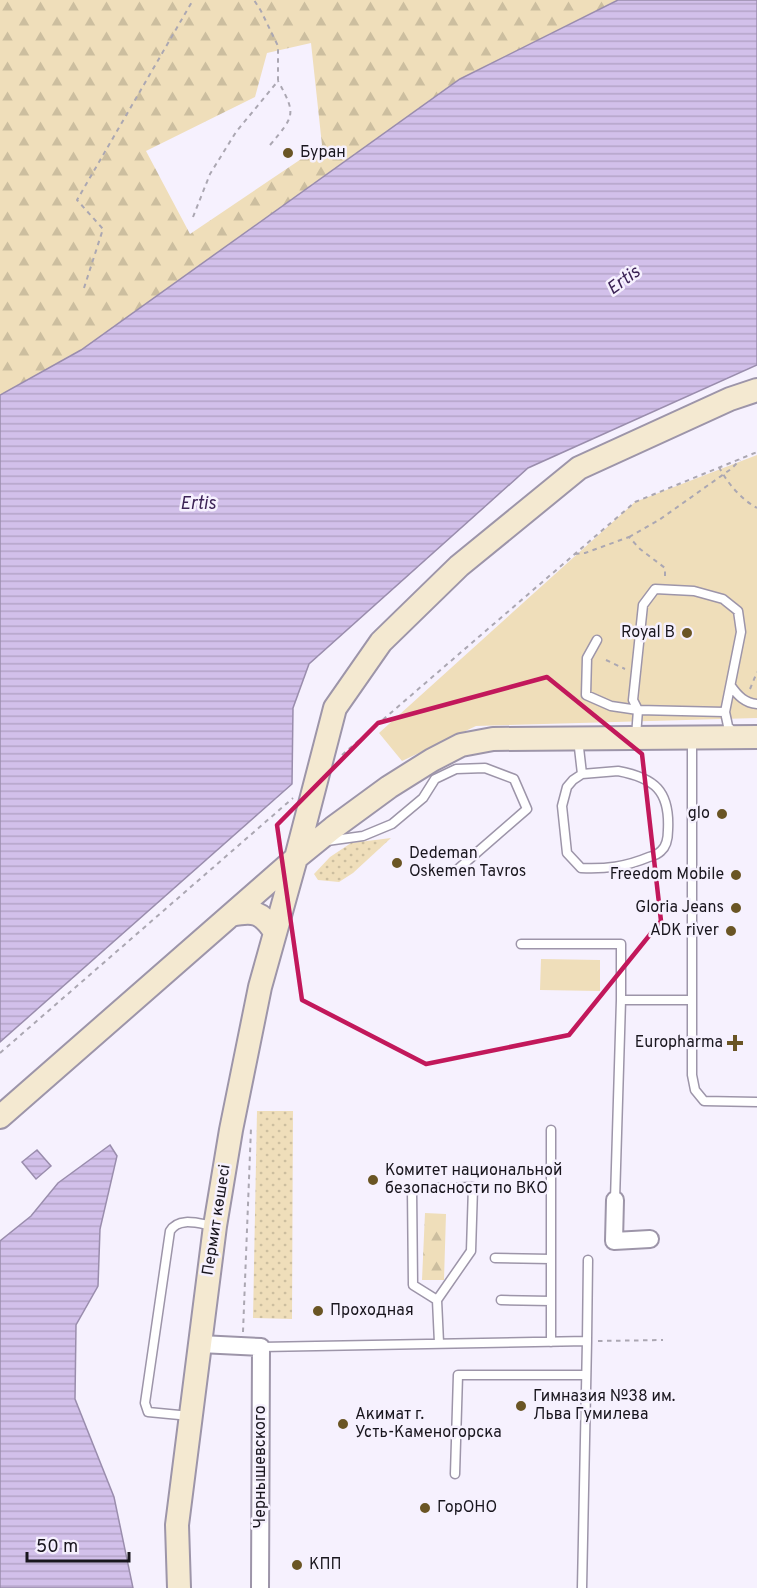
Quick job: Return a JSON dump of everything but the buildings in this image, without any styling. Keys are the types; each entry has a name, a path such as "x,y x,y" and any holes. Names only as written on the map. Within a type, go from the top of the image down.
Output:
{"main road":[{"name":"Пермит көшесі","path":"179,1588 177,1526 215,1226 231,1130 260,987 335,708 381,642 459,566 579,468 730,399 757,390"},
{"path":"0,1117 296,858 389,787 461,745 493,739 746,737"},
{"path":"231,915 250,911 265,917 275,932"}],"street":[{"path":"615,1200 614,1241 650,1239"},
{"path":"200,1344 261,1347"},
{"name":"Чернышевского","path":"260,1588 261,1347"}],"lane":[{"path":"636,739 638,710 633,700 643,605 655,589 694,591 723,599 738,611 741,632 725,712 728,726 746,737"},
{"path":"597,640 586,658 586,695 611,706 638,710 725,712"},
{"path":"731,686 745,701 757,704"},
{"path":"692,737 692,1075 695,1090 704,1101 757,1102"},
{"path":"578,739 582,774"},
{"path":"315,843 363,836 392,824 423,798 435,779 456,769 485,768 514,779 527,809 458,869"},
{"path":"618,771 640,775 651,781 662,796 668,810 666,844 661,852 636,864 604,869 581,868 567,853 562,806 567,788 582,774 618,771"},
{"path":"521,944 621,944 615,1200"},
{"path":"621,1000 692,1000"},
{"path":"551,1130 551,1341"},
{"path":"437,1299 413,1285 412,1189 473,1187 471,1251 437,1299 439,1343"},
{"path":"191,1416 148,1412 145,1403 170,1230 175,1224 181,1222 215,1226"},
{"path":"495,1258 551,1258"},
{"path":"582,1588 588,1260"},
{"path":"501,1300 551,1301"},
{"path":"261,1347 586,1341"},
{"path":"455,1474 458,1375 586,1375"}],"path":[{"path":"84,288 102,229 77,200 193,0"},
{"path":"254,0 278,46 278,81 291,105 289,121 270,145"},
{"path":"193,217 210,174 236,132 278,81"},
{"path":"0,1053 635,502 757,452"},
{"path":"573,554 585,553 629,537 659,520 723,475 741,458"},
{"path":"719,467 745,501 757,508"},
{"path":"629,537 640,549 665,568 666,590"},
{"path":"606,660 636,674"},
{"path":"745,701 757,672"},
{"path":"243,1337 251,1122"},
{"path":"586,1341 663,1340"}],"highlighted area":[{"path":"547,677 642,754 661,921 569,1035 426,1064 302,1000 277,825 378,723"}],"green space":[{"path":"0,0 618,0 460,79 81,350 0,395","holes":["311,43 322,145 190,234 146,151 255,97 267,53"]},
{"path":"757,455 757,718 476,726 402,761 379,733 635,502"},
{"path":"391,838 353,873 339,882 318,880 314,874 330,857 351,843"},
{"path":"541,959 600,960 600,991 540,990"},
{"path":"257,1111 293,1111 292,1319 253,1318"},
{"path":"425,1213 446,1214 444,1280 422,1280"}],"water":[{"name":"Ertis","path":"618,0 757,0 757,365 528,468 309,664 293,708 292,784 0,1042 0,395 81,350 460,79"},
{"path":"110,1145 117,1156 100,1229 98,1286 76,1325 75,1399 114,1497 133,1588 0,1588 0,1241 31,1216 58,1183"},
{"path":"37,1150 51,1166 36,1179 22,1162"}],"place":[{"name":"Буран","path":"288,153"},
{"name":"Royal B","path":"687,633"},
{"name":"glo","path":"722,814"},
{"name":"Dedeman Oskemen Tavros","path":"397,863"},
{"name":"Freedom Mobile","path":"736,875"},
{"name":"Gloria Jeans","path":"736,908"},
{"name":"ADK river","path":"731,931"},
{"name":"Europharma","path":"735,1043"},
{"name":"Комитет национальной безопасности по ВКО","path":"373,1180"},
{"name":"Проходная","path":"318,1311"},
{"name":"Гимназия №38 им. Льва Гумилева","path":"521,1406"},
{"name":"Акимат г. Усть-Каменогорска","path":"343,1424"},
{"name":"ГорОНО","path":"425,1508"},
{"name":"КПП","path":"297,1565"}]}
